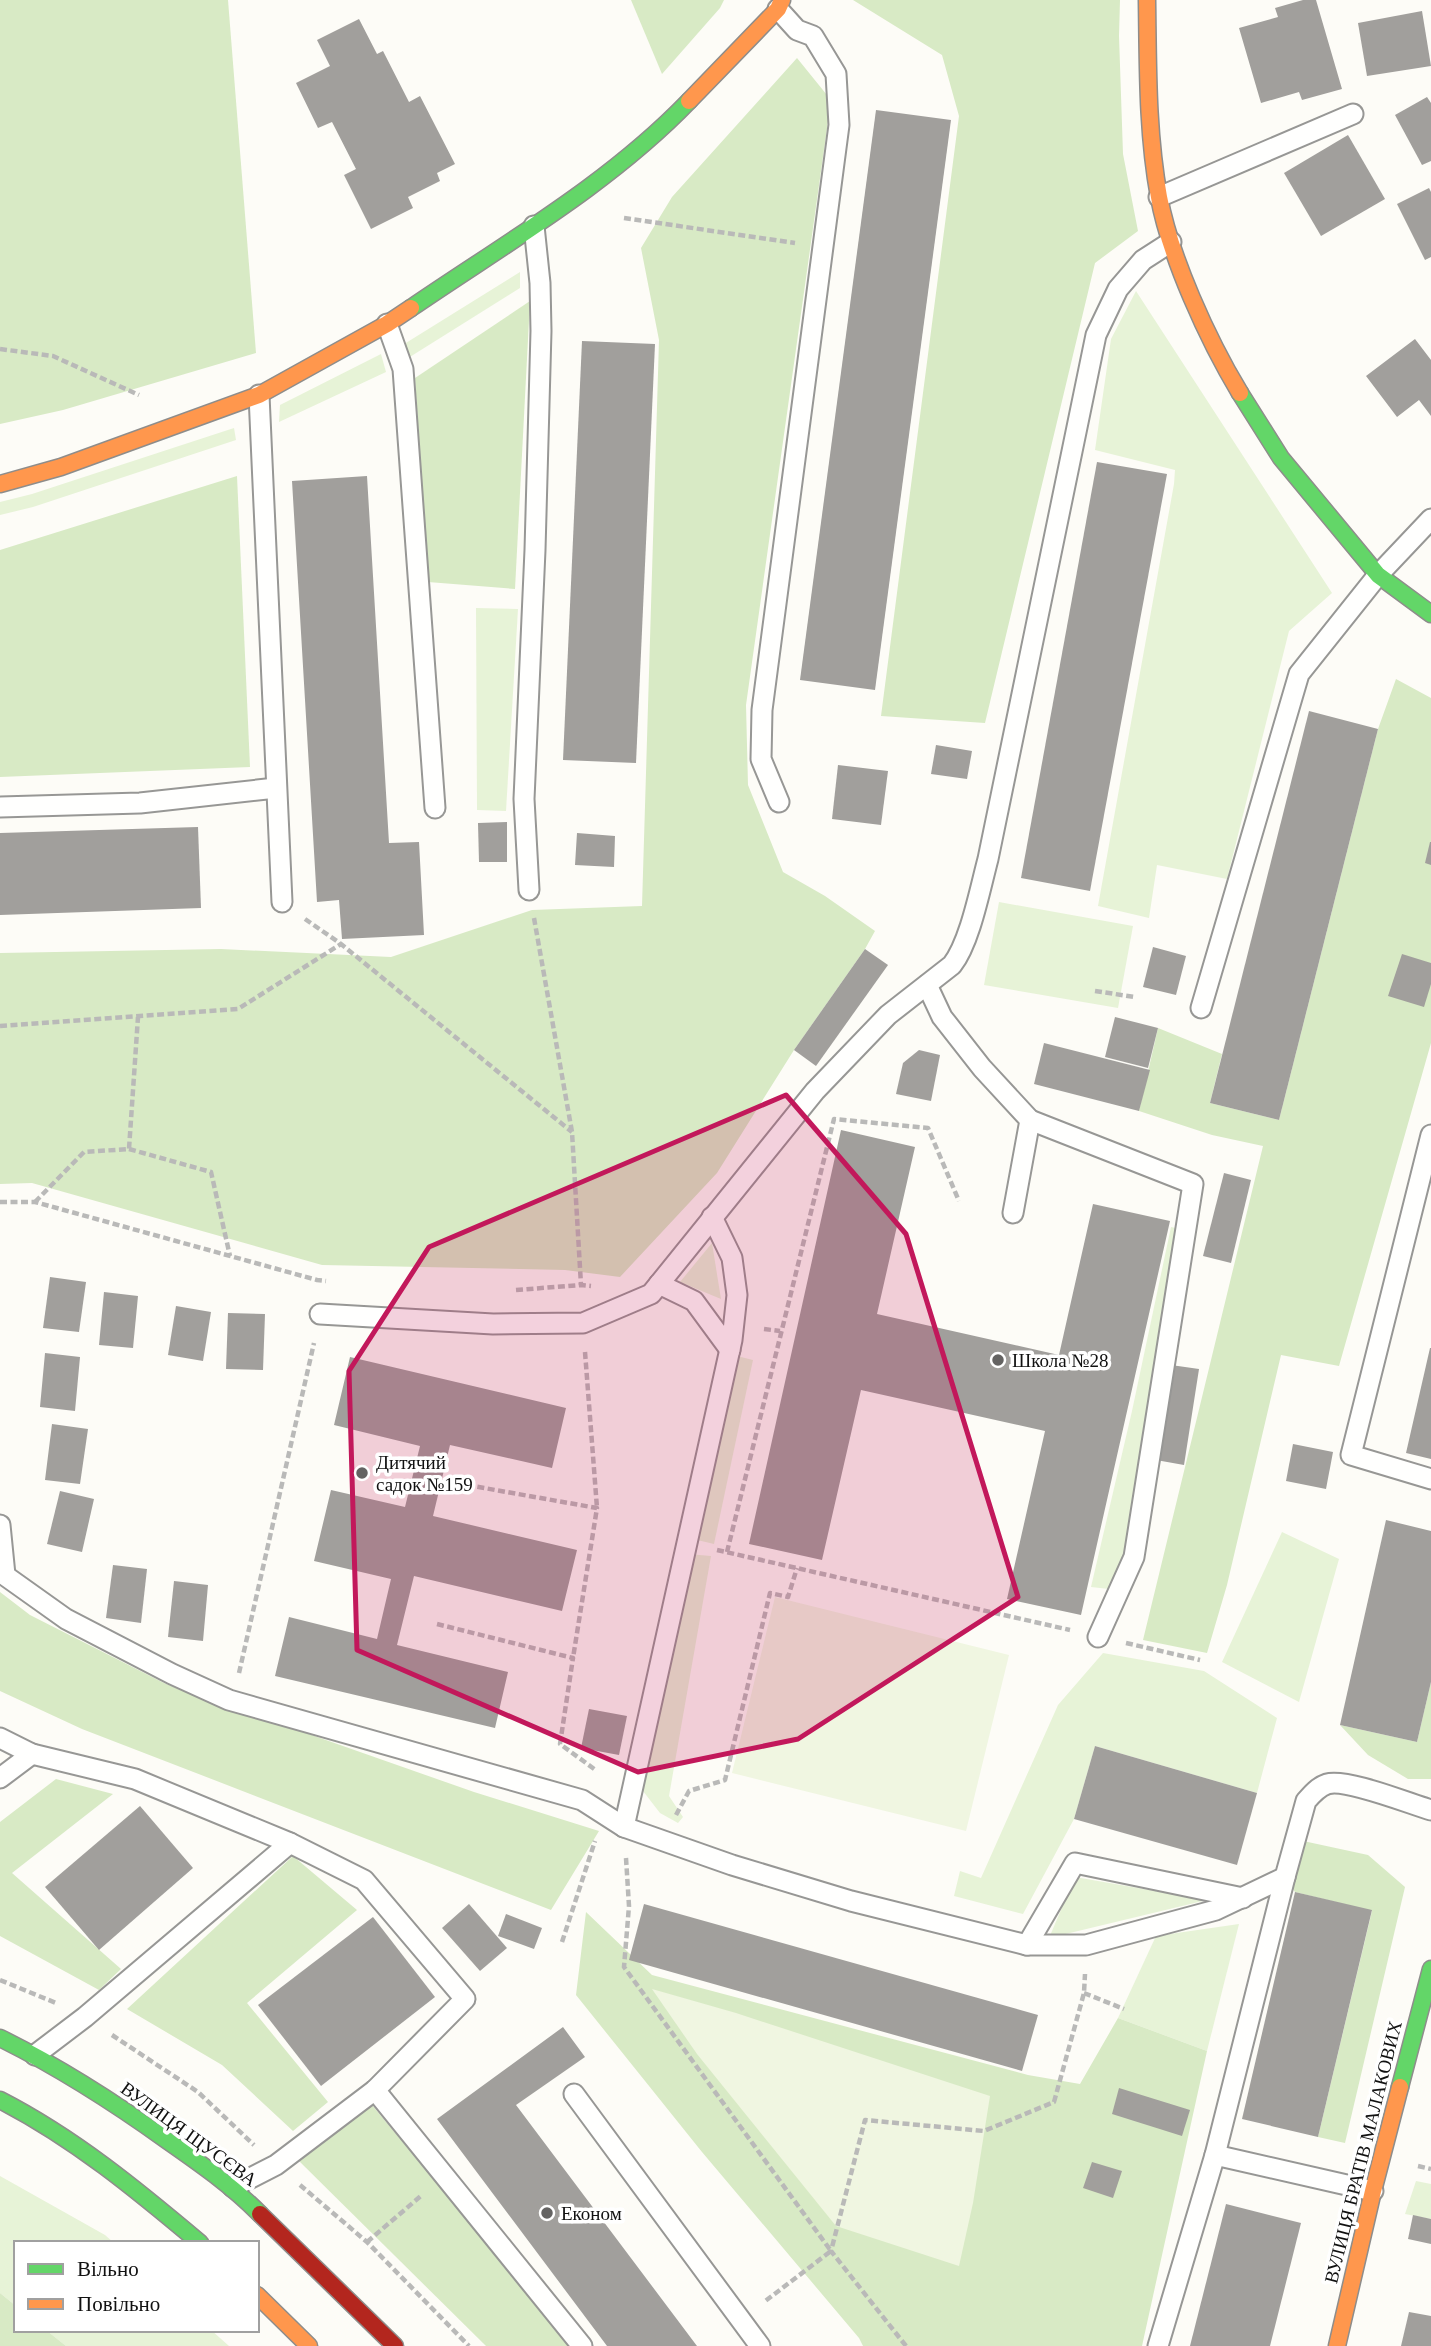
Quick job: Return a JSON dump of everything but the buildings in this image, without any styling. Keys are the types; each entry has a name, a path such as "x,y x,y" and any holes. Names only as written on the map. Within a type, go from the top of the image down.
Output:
{"street":[{"path":"1147,0 1149,108 1160,197 1171,242 1224,366 1281,458 1378,575 1431,614"},
{"path":"0,484 61,467 259,395 387,324 534,226 664,127 780,4"},
{"name":"ВУЛИЦЯ БРАТІВ МАЛАКОВИХ","path":"1337,2346 1373,2191 1431,1972"},
{"name":"ВУЛИЦЯ ЩУСЄВА","path":"0,2038 35,2054 128,2112 233,2188 394,2346"},
{"path":"0,2100 20,2109 99,2159 198,2241"},
{"path":"259,2297 309,2346"}],"lane":[{"path":"779,802 761,760 762,710 839,125 836,74 814,36 797,30 780,4"},
{"path":"1160,197 1353,114"},
{"path":"529,890 524,799 541,331 540,283 534,226"},
{"path":"320,1314 493,1324 583,1323 651,1294 815,1091 888,1015 952,965 958,957 985,872 1096,335 1118,289 1143,260 1171,242"},
{"path":"387,324 403,369 435,808"},
{"path":"259,395 282,902"},
{"path":"1202,1008 1299,674 1378,575 1431,519"},
{"path":"0,807 140,803 276,788"},
{"path":"927,985 942,1017 982,1068 1030,1120 1193,1184 1134,1557 1098,1637"},
{"path":"1013,1213 1030,1120"},
{"path":"1431,1135 1351,1454 1431,1479"},
{"path":"624,1827 730,1349 737,1295 732,1258 712,1217"},
{"path":"659,1284 694,1301 730,1349"},
{"path":"0,1525 2,1574 66,1619 229,1700 582,1800 624,1827 732,1865 851,1901 1027,1945 1086,1945 1216,1910 1285,1877"},
{"path":"0,1738 32,1754 135,1779 290,1843 365,1880 464,1999 375,2090 276,2165 233,2188"},
{"path":"0,1778 32,1754"},
{"path":"1158,2346 1215,2155 1306,1801 1313,1791 1328,1783 1345,1783 1431,1810"},
{"path":"35,2054 85,2017 290,1843"},
{"path":"1027,1945 1075,1863 1243,1898"},
{"path":"375,2090 582,2346"},
{"path":"574,2094 760,2346"},
{"path":"1215,2155 1373,2191"}],"path":[{"path":"624,218 823,247"},
{"path":"0,349 53,356 147,399"},
{"path":"529,890 572,1132 581,1285"},
{"path":"282,902 341,943 572,1132"},
{"path":"0,1026 238,1009 341,943"},
{"path":"1095,991 1135,997"},
{"path":"129,1149 138,1017"},
{"path":"959,1201 928,1128 834,1119 727,1552 1200,1661"},
{"path":"35,1202 84,1152 129,1149 211,1172 230,1256"},
{"path":"0,1202 35,1202 317,1280 331,1281"},
{"path":"506,1291 581,1285 593,1287"},
{"path":"236,1684 320,1314"},
{"path":"583,1323 597,1508 560,1744 598,1772"},
{"path":"467,1485 597,1508"},
{"path":"663,1841 689,1791 725,1780 770,1593 788,1597 797,1568"},
{"path":"437,1624 573,1658"},
{"path":"624,1827 629,1906 624,1967 831,2250 906,2346"},
{"path":"562,1942 599,1831"},
{"path":"741,2319 831,2250 865,2120 984,2131 1054,2102 1084,1993 1086,1945"},
{"path":"1084,1993 1124,2009"},
{"path":"367,2242 445,2175"}],"highlighted area":[{"path":"786,1095 906,1234 1018,1597 798,1739 638,1772 357,1650 349,1371 429,1247"}],"green space":[{"path":"0,0 228,0 256,353 63,410 0,424"},
{"path":"631,0 724,0 662,74"},
{"path":"853,0 1120,0 1123,154 1138,231 1095,263 985,723 881,716 959,116 942,55"},
{"path":"797,58 831,100 746,705 748,785 783,872 825,896 875,931 794,1050 717,1173 620,1277 565,1270 322,1265 32,1183 0,1184 0,953 221,949 391,957 532,910 642,906 659,340 641,248 672,197"},
{"path":"520,272 520,288 405,360 401,346"},
{"path":"1136,291 1332,593 1289,631 1227,879 1157,865 1149,918 1098,906 1175,470 1095,450 1111,339"},
{"path":"530,301 515,589 428,582 415,378"},
{"path":"381,354 386,372 279,422 280,405"},
{"path":"234,428 236,440 33,507 0,515 0,502"},
{"path":"237,476 250,767 0,777 0,550"},
{"path":"476,608 518,609 506,811 477,810"},
{"path":"1396,679 1431,698 1431,1043 1339,1366 1281,1355 1227,1585 1207,1653 1143,1640 1263,1146 1212,1135 1139,1111 1158,1028 1222,1054 1210,1103 1279,1120 1378,729"},
{"path":"999,902 1133,926 1118,1008 984,985"},
{"path":"1171,1227 1180,1229 1128,1546 1109,1589 1091,1587 1132,1411"},
{"path":"712,1243 721,1299 680,1282"},
{"path":"737,1356 753,1360 714,1544 693,1539"},
{"path":"1282,1532 1339,1559 1299,1702 1222,1662"},
{"path":"688,1554 711,1556 669,1796 683,1817 678,1823 660,1813 643,1791 654,1712"},
{"path":"0,1592 30,1615 166,1684 474,1792 599,1831 551,1910 82,1729 0,1691"},
{"path":"775,1597 1009,1655 966,1831 732,1773"},
{"path":"1103,1653 1204,1671 1277,1718 1257,1793 1095,1746 1074,1819 1023,1914 954,1896 960,1871 981,1878 1058,1705"},
{"path":"1431,1682 1431,1779 1408,1779 1368,1755 1340,1725 1417,1742"},
{"path":"56,1779 113,1794 12,1873 121,1969 99,1990 0,1936 0,1822"},
{"path":"1294,1839 1368,1855 1405,1887 1345,2143 1318,2137 1372,1911 1295,1892 1285,1877"},
{"path":"293,1856 357,1910 247,2003 328,2102 293,2131 222,2065 127,2009"},
{"path":"1075,1877 1207,1900 1049,1938"},
{"path":"586,1912 652,1975 1028,2075 1080,2084 1118,2018 1207,2051 1142,2346 863,2346 576,1995"},
{"path":"1239,1924 1207,2051 1118,2018 1156,1936"},
{"path":"652,1989 736,2013 990,2096 973,2203 959,2266 836,2226 697,2054"},
{"path":"372,2105 572,2346 486,2346 297,2159"},
{"path":"0,2176 112,2241 14,2241 14,2304 0,2293"},
{"path":"1416,2181 1431,2184 1431,2219 1405,2214"},
{"path":"0,2293 14,2304 14,2332 48,2332 66,2346 0,2346"},
{"path":"48,2332 213,2332 229,2346 66,2346"}],"traffic: fast":[{"path":"411,308 591,186 658,131 689,101"},
{"path":"1240,393 1281,458 1378,575 1431,614"},
{"path":"1400,2087 1431,1969"},
{"path":"0,2038 65,2073 128,2113 216,2175 260,2214"},
{"path":"0,2100 79,2148 129,2184 198,2241"}],"traffic: slow":[{"path":"689,101 778,9 782,0"},
{"path":"1147,0 1150,123 1155,173 1164,220 1192,298 1240,393"},
{"path":"0,484 61,467 259,395 411,308"},
{"path":"1337,2346 1400,2087"},
{"path":"259,2297 309,2346"}],"traffic: jam":[{"path":"260,2214 395,2346"}],"place":[{"name":"Школа №28","path":"998,1360"},
{"name":"Дитячий садок №159","path":"362,1473"},
{"name":"Економ","path":"547,2213"}]}
